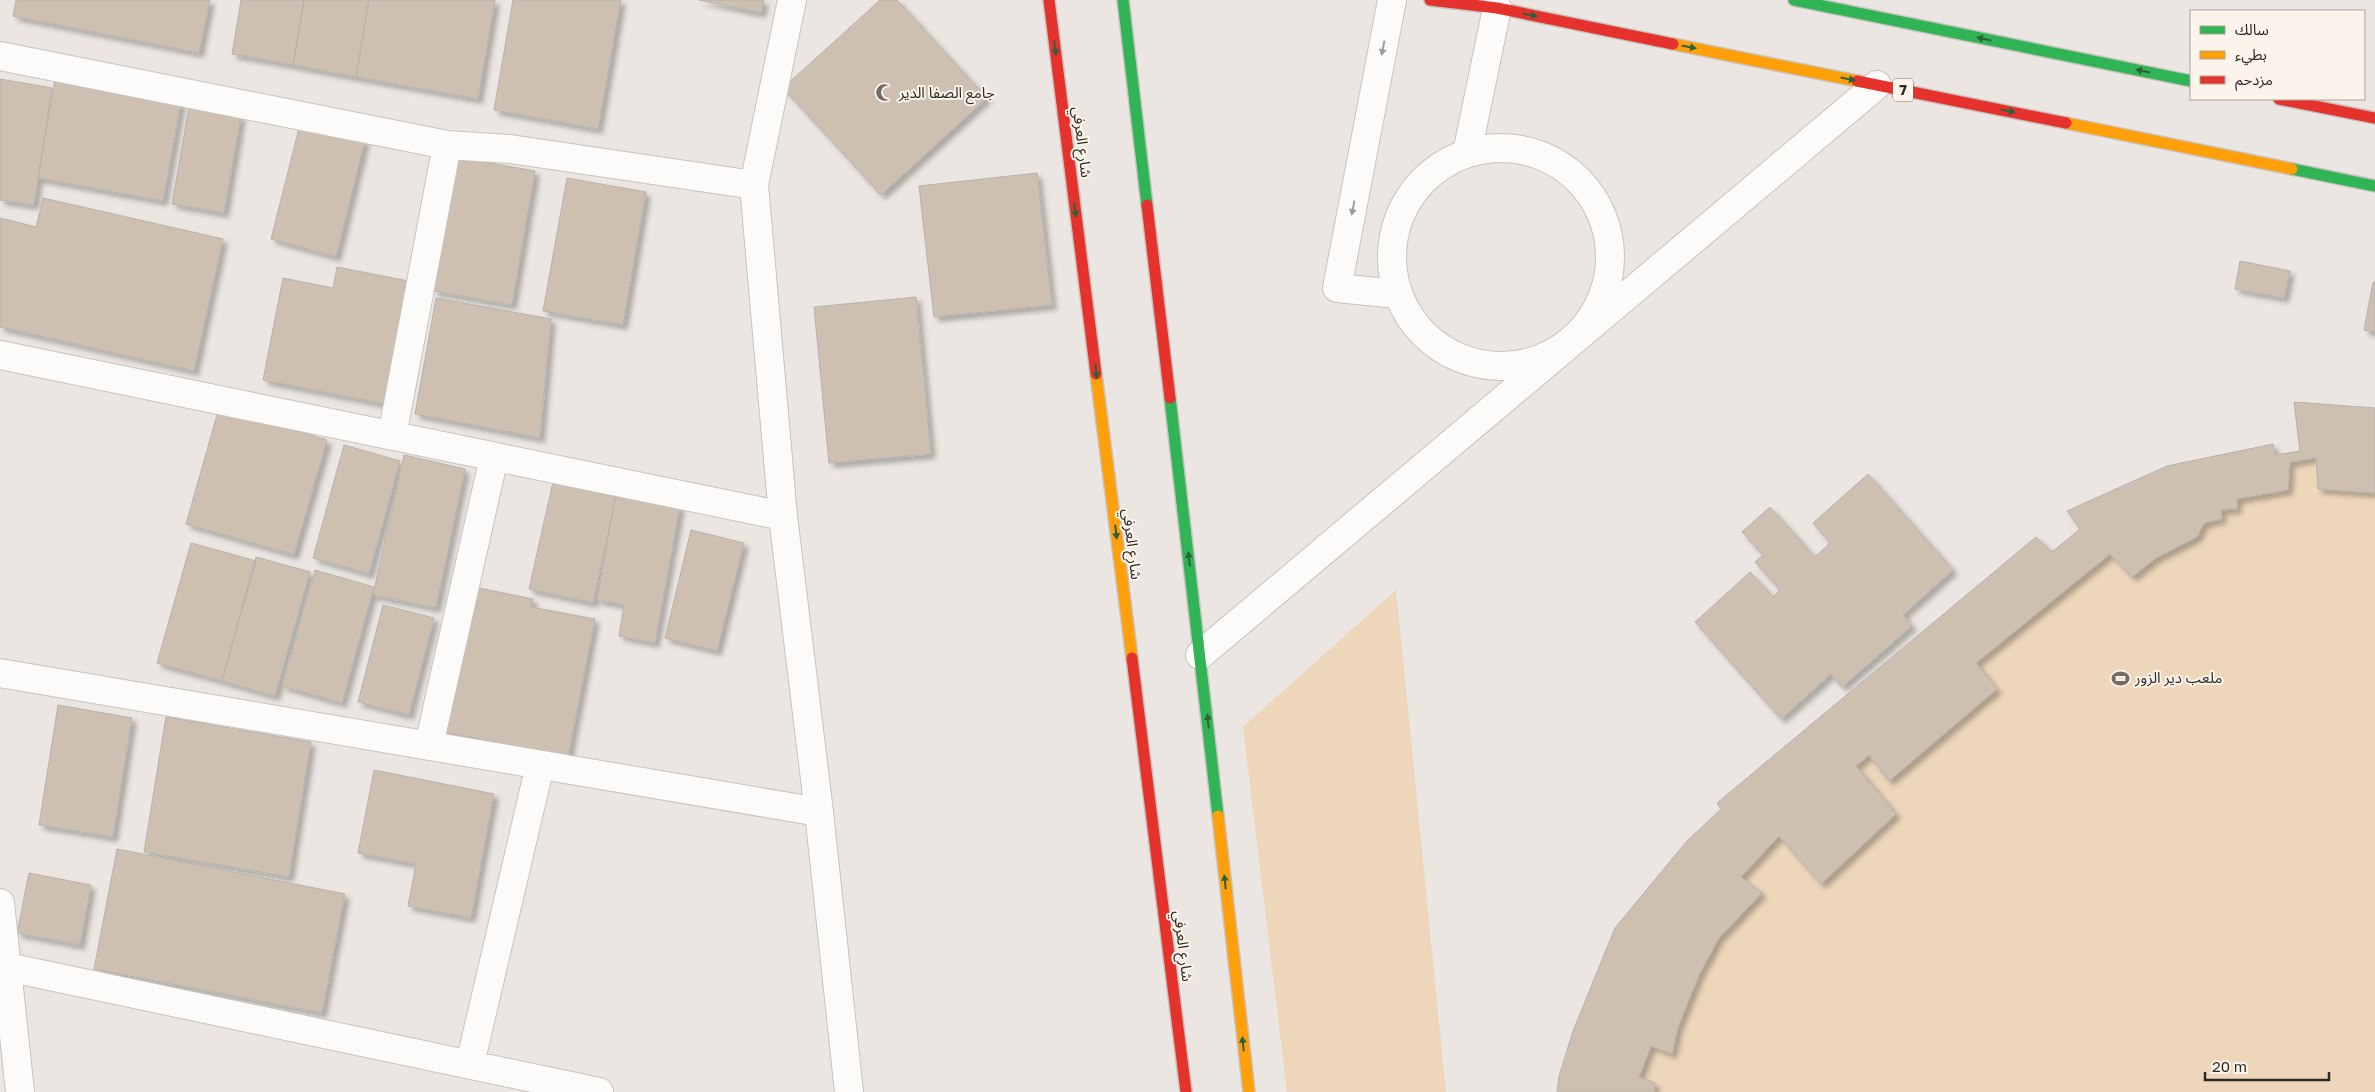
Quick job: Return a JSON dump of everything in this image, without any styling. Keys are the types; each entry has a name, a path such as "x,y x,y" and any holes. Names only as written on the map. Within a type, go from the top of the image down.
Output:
{"street":[{"path":"792,0 754,184 783,516 819,812 849,1092"},
{"name":"شارع العرفي","path":"1049,0 1186,1092"},
{"path":"1124,0 1200,655 1248,1092"},
{"path":"1392,0 1337,288 1398,294"},
{"name":"7","path":"1430,0 1497,8 2375,186"},
{"path":"1794,0 2190,81"},
{"path":"1467,153 1497,8"},
{"path":"0,56 448,145 510,149 754,184"},
{"path":"1200,655 1877,85"},
{"path":"2284,100 2375,118"},
{"path":"392,436 448,145"},
{"path":"1503,148 1539,155 1571,173 1594,200 1608,234 1610,270 1600,305 1579,334 1549,356 1514,367 1478,364 1444,350 1416,326 1398,294 1391,260 1396,225 1411,194 1436,169 1467,153 1503,148"},
{"path":"0,355 783,516"},
{"path":"429,745 494,457"},
{"path":"0,673 819,812"},
{"path":"470,1064 540,765"},
{"path":"0,903 20,1092"},
{"path":"7,966 470,1064 565,1088 599,1092"}],"shaded area":[{"name":"ملعب دير الزور","path":"2294,402 2375,408 2375,1092 1557,1092 1559,1076 1573,1031 1615,928 1686,842 1721,809 1717,803 2036,537 2052,552 2080,529 2067,511 2167,466 2273,444 2275,455 2299,451"},
{"path":"1396,590 1446,1092 1287,1092 1243,727"}],"building":[{"path":"16,0 210,0 199,53 13,16"},
{"path":"241,0 304,0 293,65 232,54"},
{"path":"304,0 369,0 356,77 293,65"},
{"path":"369,0 495,0 478,99 356,77"},
{"path":"513,0 621,0 598,129 494,110"},
{"path":"699,0 764,0 761,13"},
{"name":"جامع الصفا الدير","path":"880,0 897,0 987,98 881,195 783,88"},
{"path":"0,79 52,88 34,205 0,200"},
{"path":"55,79 181,102 163,201 38,178"},
{"path":"189,107 241,116 224,213 172,204"},
{"path":"300,124 365,140 336,257 271,239"},
{"path":"456,157 535,171 512,305 433,291"},
{"path":"1037,173 1052,305 934,317 919,186"},
{"path":"567,178 646,192 623,325 543,311"},
{"path":"43,198 223,239 194,371 0,327 0,218 36,227"},
{"path":"2240,261 2290,271 2284,298 2235,289"},
{"path":"337,267 408,281 384,404 263,380 283,278 333,288"},
{"path":"2373,282 2375,282 2375,332 2364,330"},
{"path":"916,297 931,454 829,463 814,307"},
{"path":"436,298 551,319 540,438 415,414"},
{"path":"2294,402 2375,408 2375,493 2318,489 2316,458 2290,462 2288,490 2237,499 2237,509 2221,510 2222,519 2204,523 2197,537 2156,558 2132,577 2110,554 1976,663 1997,689 1889,781 1869,755 1856,766 1896,814 1821,884 1779,836 1741,877 1762,893 1719,938 1699,975 1678,1027 1672,1054 1651,1046 1639,1077 1655,1083 1654,1092 1557,1092 1559,1076 1573,1031 1615,928 1686,842 1721,809 1717,803 2036,537 2052,552 2080,529 2067,511 2167,466 2273,444 2275,455 2300,451"},
{"path":"219,408 327,440 294,555 186,524"},
{"path":"344,445 400,461 369,574 313,558"},
{"path":"404,455 465,469 436,608 373,595"},
{"path":"555,473 618,487 593,603 529,589"},
{"path":"1868,474 1953,570 1903,615 1912,626 1842,687 1831,674 1781,719 1695,622 1750,572 1773,597 1780,590 1755,562 1763,555 1742,532 1770,507 1815,557 1830,543 1813,523"},
{"path":"616,494 680,506 655,643 619,636 624,605 597,600"},
{"path":"691,530 744,543 717,651 665,638"},
{"path":"191,543 256,561 222,681 157,663"},
{"path":"256,557 310,572 275,696 222,681"},
{"path":"315,570 374,587 342,703 282,686"},
{"path":"469,586 533,599 531,607 595,619 568,757 440,731"},
{"path":"383,605 434,618 409,715 358,702"},
{"path":"58,705 132,718 113,837 39,825"},
{"path":"166,717 311,742 289,877 144,852"},
{"path":"374,770 494,794 471,918 408,906 416,864 358,853"},
{"path":"117,849 345,894 322,1013 94,969"},
{"path":"29,873 91,885 80,945 17,933"}],"traffic: fast":[{"path":"1123,0 1147,205"},
{"path":"1794,0 2190,81"},
{"path":"2292,169 2375,186"},
{"path":"1170,398 1218,816"}],"traffic: slow":[{"path":"1673,44 1857,81"},
{"path":"2066,123 2292,169"},
{"path":"1096,374 1132,658"},
{"path":"1218,816 1249,1092"}],"traffic: jam":[{"path":"1049,0 1096,374"},
{"path":"1430,0 1497,8 1673,44"},
{"path":"1857,81 2066,123"},
{"path":"2284,100 2375,118"},
{"path":"1147,205 1170,398"},
{"path":"1132,658 1186,1092"}],"place":[{"name":"جامع الصفا الدير","path":"885,93"},
{"name":"ملعب دير الزور","path":"2121,678"}]}
